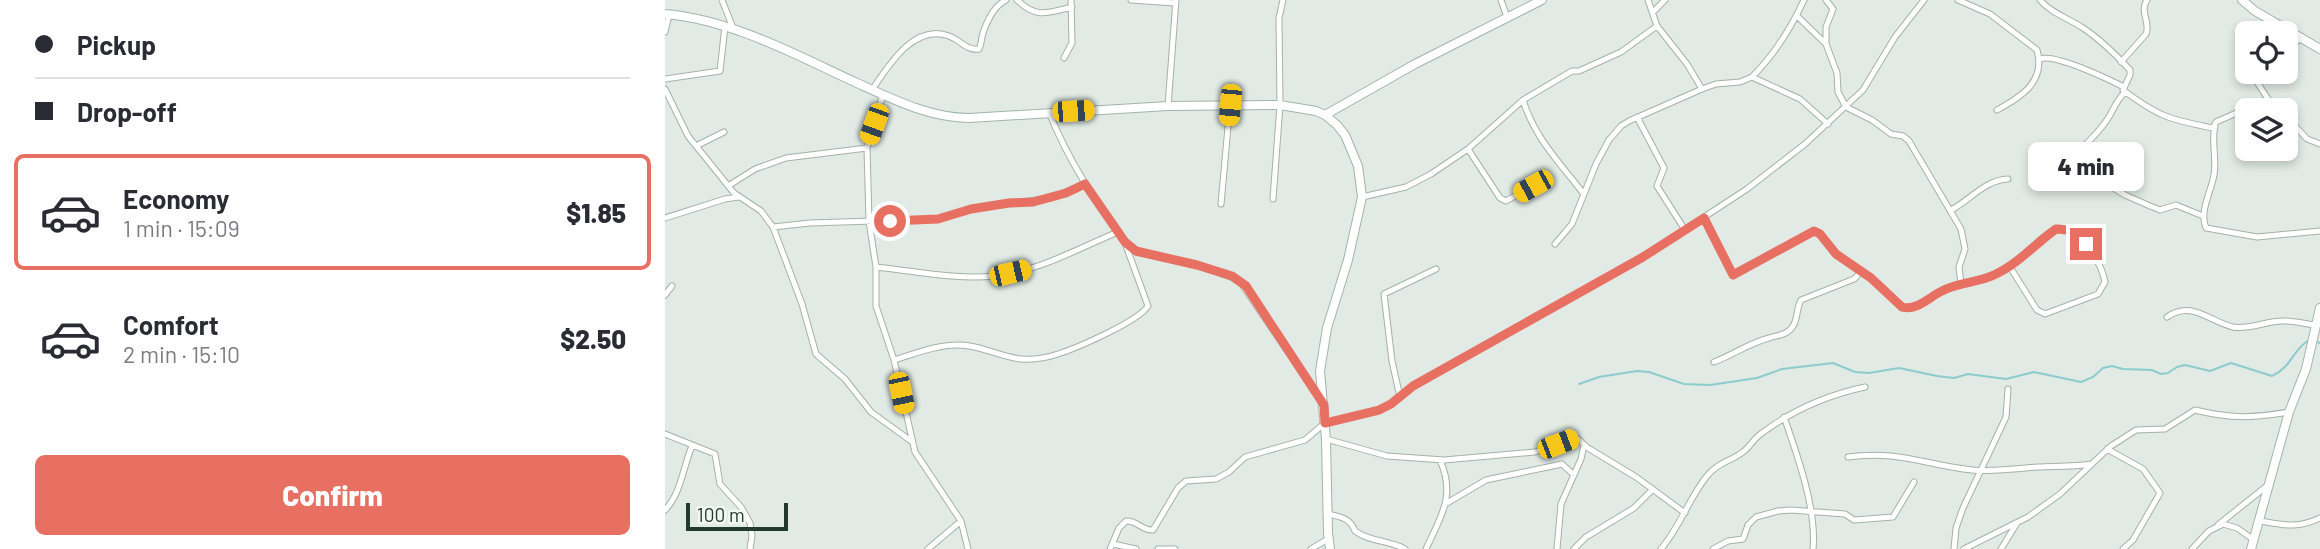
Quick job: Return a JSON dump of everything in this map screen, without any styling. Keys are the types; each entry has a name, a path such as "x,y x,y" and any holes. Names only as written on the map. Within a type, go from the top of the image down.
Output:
{"street":[{"path":"665,79 720,71 729,27 722,0"},
{"path":"872,90 898,54 918,40 931,35 945,35 972,50 979,49 989,19 997,6 1006,0"},
{"path":"1131,0 1176,1 1168,106"},
{"path":"1273,199 1280,105 1279,18 1283,0"},
{"path":"1501,0 1507,17"},
{"path":"1325,115 1363,92 1542,0"},
{"path":"1648,0 1657,26 1688,64 1702,89"},
{"path":"1653,12 1665,0"},
{"path":"1555,244 1572,224 1583,193 1609,140 1621,126 1716,83 1740,82 1752,76 1766,63 1797,16 1804,0"},
{"path":"1826,0 1833,9 1826,27 1826,44 1837,73 1838,92 1846,107 1873,120 1891,134 1906,137 1961,229 1965,243 1959,267 1961,284"},
{"path":"1136,549 1111,547 1119,528 1126,521 1135,522 1143,529 1153,530 1178,488 1187,481 1216,479 1229,472 1245,457 1305,440 1325,423 1379,410 1391,404 1413,386 1643,257 1747,189 1846,107 1871,80 1895,37 1924,0"},
{"path":"1958,0 1990,13 2006,28 2033,45 2040,59 2030,90 1997,110"},
{"path":"2040,0 2048,9 2085,29 2131,72 2111,109 2111,115 2077,155 2073,164 2125,195 2150,206 2160,210 2176,205 2203,216"},
{"path":"2121,62 2146,34 2148,29 2144,8 2147,0"},
{"path":"2242,0 2299,38 2319,46"},
{"path":"1018,1 1028,11 1035,13 1072,4 1072,43 1064,58"},
{"path":"665,32 667,14 729,27 925,111 960,118 1168,106 1280,105 1306,108 1325,115 1337,124 1351,147 1358,166 1362,197 1348,260 1323,342 1320,371 1326,439 1330,549"},
{"path":"1797,16 1826,44"},
{"path":"1362,197 1406,187 1431,174 1468,149 1523,100 1572,71 1582,70 1621,52 1657,26"},
{"path":"2040,59 2051,57 2100,74 2146,107 2177,122 2213,128 2216,122 2235,113"},
{"path":"1752,76 1801,99 1828,124"},
{"path":"665,89 668,106 696,146 728,186 739,197 761,211 773,227 802,304 816,354 845,379 871,412 911,441"},
{"path":"883,94 867,148 869,221 876,267 876,306 894,360 911,441 923,465 961,521 968,549"},
{"path":"1523,100 1536,133 1583,193"},
{"path":"1221,204 1230,105"},
{"path":"894,360 962,344 1018,359 1038,359 1059,354 1106,333 1140,315 1148,306 1125,242 1064,149 1049,112"},
{"path":"1637,117 1664,168 1657,186 1685,230"},
{"path":"2216,122 2212,137 2215,153 2214,173 2203,216 2206,228 2257,237 2320,231"},
{"path":"2298,129 2307,139 2320,144"},
{"path":"696,146 724,132"},
{"path":"728,186 755,169 786,158 867,148"},
{"path":"1468,149 1500,198 1506,201 1533,186"},
{"path":"1951,210 1985,187 2008,179"},
{"path":"773,227 938,219 971,209 1051,198 1085,184"},
{"path":"665,218 739,197"},
{"path":"1704,218 1733,275 1814,231 1820,234 1836,254 1861,271 1902,307 1907,308 1961,284 1990,277 2010,267 2056,229 2063,229 2086,244 2105,282 2098,294 2045,314 2037,310 2010,267"},
{"path":"876,267 946,276 995,276 1026,270 1118,232"},
{"path":"1125,242 1142,254 1197,265 1239,280 1246,286 1324,405"},
{"path":"1400,397 1392,361 1384,294 1436,269"},
{"path":"1714,362 1733,355 1751,343 1787,333 1795,324 1801,300 1854,279 1861,271"},
{"path":"665,295 672,286"},
{"path":"2215,527 2230,525 2253,545 2289,412 2306,369 2320,308"},
{"path":"2167,317 2185,309 2238,328 2284,320 2317,322"},
{"path":"1661,549 1677,529 1710,472 1717,466 1742,453 1759,435 1784,417 1818,401 1865,387"},
{"path":"1954,549 1958,523 2006,417 2008,389"},
{"path":"1964,549 2017,523 2060,494 2107,449 2136,430 2165,429 2195,410 2237,418 2289,412"},
{"path":"1784,417 1809,511 1813,531 1812,549"},
{"path":"665,435 715,454 720,485 741,507 750,523 750,549"},
{"path":"1326,439 1387,456 1440,460 1535,452 1578,439 1685,513"},
{"path":"1557,549 1561,504 1581,460 1584,445"},
{"path":"665,510 678,488 692,446"},
{"path":"2107,449 2143,469 2159,493 2133,540 2123,549"},
{"path":"1848,457 1892,455 1980,470 2064,468 2091,464"},
{"path":"1426,549 1447,503 1448,483 1440,460"},
{"path":"1447,503 1492,478 1562,464 1574,475"},
{"path":"1713,549 1728,541 1743,539 1748,525 1759,515 1791,510 1845,514 1854,520 1890,518 1896,515 1914,482"},
{"path":"2192,549 2249,498 2268,485"},
{"path":"1574,549 1586,537 1634,508 1653,489"},
{"path":"1328,514 1346,519 1355,531 1363,536 1391,542 1405,549"},
{"path":"2260,521 2293,527 2320,518"},
{"path":"928,549 961,521"},
{"path":"2001,549 2017,523"},
{"path":"1311,549 1328,539"},
{"path":"1158,549 1175,549"}],"waterway":[{"path":"1579,384 1599,377 1637,371 1649,372 1684,384 1710,385 1757,378 1782,369 1833,363 1855,372 1869,373 1899,368 1954,378 1968,374 2006,379 2034,372 2081,382 2093,377 2103,368 2112,366 2152,370 2161,374 2185,365 2210,371 2231,363 2272,376 2284,368 2299,348 2309,340"},
{"path":"2314,340 2320,343"}],"route":[{"path":"890,221 938,219 971,209 1033,202 1066,193 1085,184 1125,242 1136,251 1232,276 1246,286 1324,405 1325,423 1379,410 1391,404 1413,386 1643,257 1704,218 1733,275 1814,231 1820,234 1836,254 1871,278 1902,307 1907,308 1917,306 1954,285 1980,280 2001,272 2056,229 2067,230 2086,244"}]}
